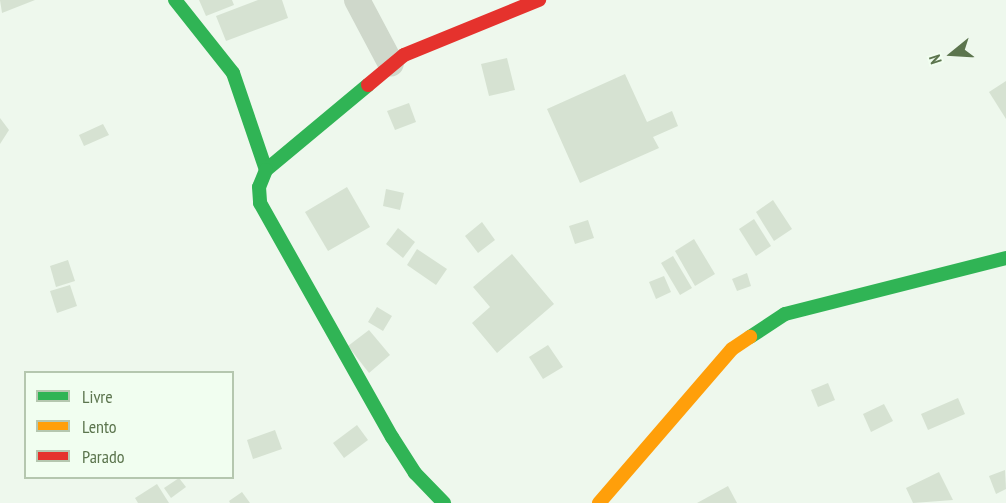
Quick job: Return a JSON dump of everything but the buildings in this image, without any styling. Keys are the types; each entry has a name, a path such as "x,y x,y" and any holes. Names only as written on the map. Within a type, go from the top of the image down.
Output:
{"street":[{"path":"175,0 233,73 266,170"},
{"path":"357,0 392,64"},
{"path":"444,503 415,473 392,437 260,203 259,186 266,170 392,64 429,42 539,0"},
{"path":"599,503 732,349 785,314 1006,258"}],"traffic: fast":[{"path":"175,0 233,73 266,170"},
{"path":"368,85 266,170 259,187 260,203 392,437 415,473 444,503"},
{"path":"750,337 785,314 1006,258"}],"traffic: slow":[{"path":"599,503 732,349 750,337"}],"traffic: jam":[{"path":"368,85 404,55 539,0"}]}
